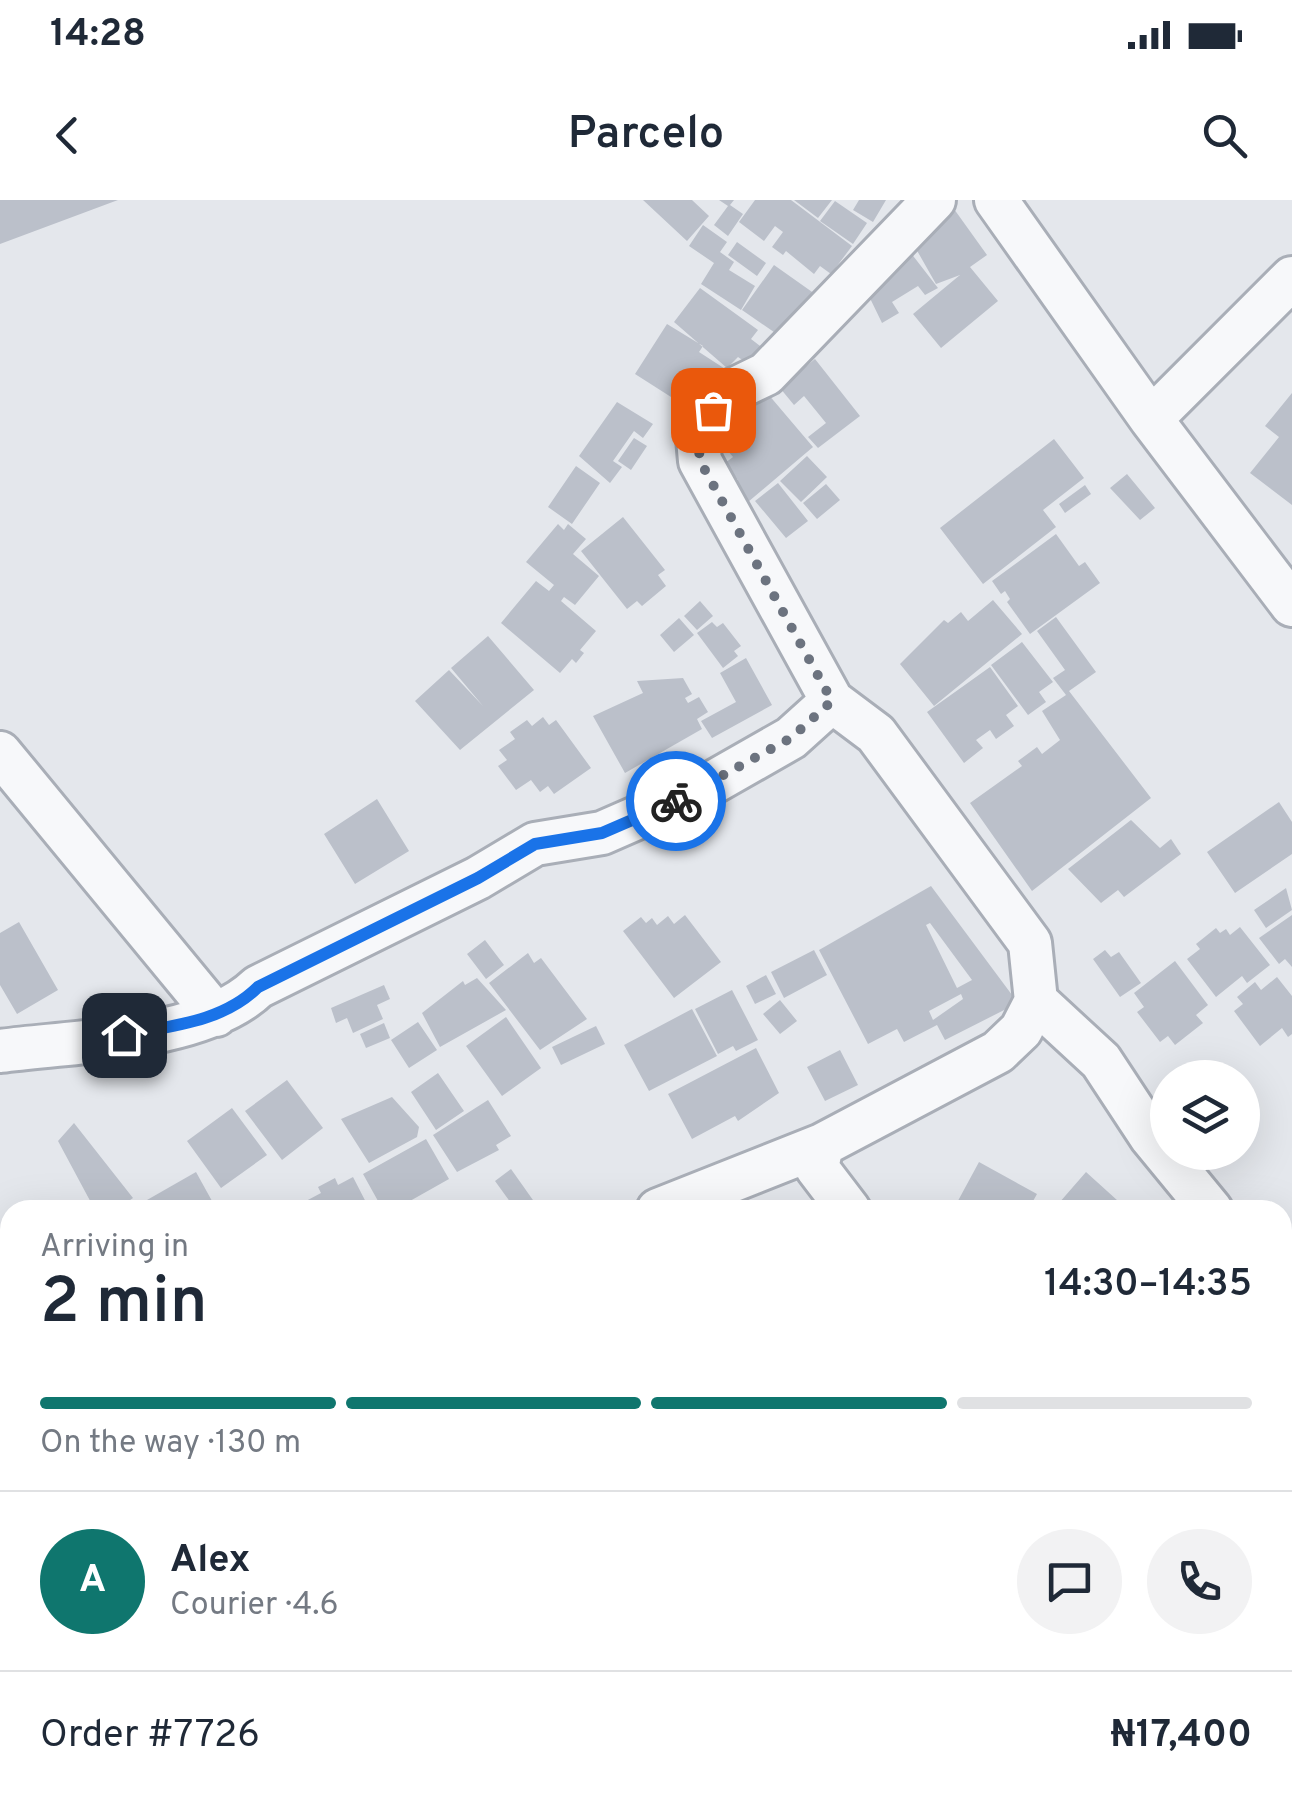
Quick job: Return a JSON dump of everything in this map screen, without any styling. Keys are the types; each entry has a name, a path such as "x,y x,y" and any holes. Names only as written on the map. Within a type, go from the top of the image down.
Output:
{"street":[{"path":"684,1200 822,1146 998,1052 1022,1030 1036,1001 1030,943 876,734 832,701 700,461 697,428 729,392 766,374 934,200"},
{"path":"996,200 1151,420 1292,604"},
{"path":"1151,420 1292,278"},
{"path":"0,1050 124,1035 216,1014 243,1002 258,987 478,878 535,844 602,833 698,792 791,738 832,701"},
{"path":"0,753 216,1014"},
{"path":"1036,1001 1101,1061 1150,1137 1203,1200"},
{"path":"822,1146 817,1168 841,1200"}],"building":[{"path":"0,200 118,200 0,244"},
{"path":"643,200 692,200 709,216 687,241"},
{"path":"719,200 734,200 730,205 743,214 728,236 714,225 728,206"},
{"path":"755,200 791,200 852,246 831,274 820,266 814,274 786,251 783,255 772,247 783,232 775,226 764,241 739,222"},
{"path":"794,200 832,200 818,218"},
{"path":"859,200 886,200 873,222 853,210"},
{"path":"835,201 867,223 853,244 820,221"},
{"path":"949,202 987,255 970,267 998,301 941,348 913,314 960,275 936,284 915,247"},
{"path":"703,225 727,242 720,252 734,262 729,270 755,286 741,310 701,284 714,263 689,246"},
{"path":"737,242 766,263 757,276 728,255"},
{"path":"907,248 938,288 925,295 918,286 892,302 899,313 882,323 866,290"},
{"path":"774,265 815,294 784,339 742,310"},
{"path":"700,288 758,330 751,339 764,349 751,366 738,357 727,368 674,322"},
{"path":"667,324 703,346 699,352 733,374 704,418 635,374"},
{"path":"815,359 860,416 818,448 808,437 826,423 804,396 794,405 780,388"},
{"path":"1292,393 1292,505 1250,473 1279,437 1265,426"},
{"path":"768,394 813,447 748,502 733,485 738,480 725,463 733,457 724,446 753,423 745,414"},
{"path":"617,402 653,424 643,438 634,431 613,461 622,467 610,483 579,456"},
{"path":"634,438 647,446 631,470 618,461"},
{"path":"1054,439 1084,478 1043,510 1056,527 983,584 940,528"},
{"path":"807,456 827,477 801,502 780,481"},
{"path":"576,466 600,483 572,524 548,507"},
{"path":"1127,474 1155,508 1140,520 1110,488"},
{"path":"778,483 808,521 786,538 755,501"},
{"path":"826,484 840,500 817,519 803,503"},
{"path":"1085,485 1091,494 1065,513 1059,504"},
{"path":"623,517 665,570 658,575 666,586 642,606 637,601 627,609 581,551"},
{"path":"558,524 564,530 568,524 586,539 573,554 599,576 575,605 564,597 561,601 596,631 580,650 584,653 576,663 572,659 560,673 501,623 536,581 549,591 554,585 526,562"},
{"path":"1056,534 1079,566 1085,562 1100,583 1030,634 1007,602 1010,599 1005,591 1001,594 992,581"},
{"path":"993,600 1022,634 934,706 900,664 944,620 948,623 961,612 968,621"},
{"path":"700,601 713,616 697,630 684,616"},
{"path":"1056,617 1096,672 1069,691 1151,798 1032,891 970,803 1022,766 1018,761 1037,747 1042,754 1060,740 1042,711 1066,695 1053,678 1065,670 1037,631"},
{"path":"679,618 694,635 674,652 660,635"},
{"path":"712,622 717,627 723,623 741,646 734,651 738,656 723,668 697,633"},
{"path":"488,636 534,690 460,750 415,701 449,670 483,706 451,668"},
{"path":"1022,642 1053,682 1039,692 1046,702 1028,715 991,665"},
{"path":"746,658 772,705 712,738 701,721 736,702 720,673"},
{"path":"990,667 1018,706 1006,715 1014,726 996,739 990,730 976,740 983,748 964,763 927,712"},
{"path":"683,678 692,694 685,698 688,703 699,697 708,712 697,719 702,729 625,773 593,716 643,693 637,681"},
{"path":"543,717 549,725 556,720 591,768 554,794 548,786 540,792 531,780 516,790 498,766 507,760 499,750 515,739 510,732 527,720 532,726"},
{"path":"377,799 409,851 355,884 324,834"},
{"path":"1279,802 1292,822 1292,854 1235,893 1207,852"},
{"path":"1131,820 1160,848 1171,839 1181,854 1124,897 1118,890 1101,903 1068,869"},
{"path":"931,886 1018,1003 945,1040 937,1025 904,1042 897,1029 868,1044 819,950","holes":["930,923 972,980 957,988 926,925","961,994 963,999 933,1020 929,1011"]},
{"path":"1286,888 1292,910 1266,928 1254,910"},
{"path":"685,915 721,962 674,998 623,931 641,917 646,923 652,918 657,925 668,916 674,924"},
{"path":"1292,915 1292,967 1285,959 1279,964 1259,938"},
{"path":"19,922 58,990 17,1014 0,985 0,933"},
{"path":"1240,927 1270,965 1247,983 1242,976 1216,997 1187,959 1200,949 1196,944 1216,928 1220,933 1226,929 1230,935"},
{"path":"485,940 504,965 486,979 467,954"},
{"path":"814,950 827,975 784,998 771,972"},
{"path":"1105,950 1111,957 1119,952 1141,983 1120,997 1093,959"},
{"path":"528,953 534,963 541,958 587,1019 540,1050 489,983"},
{"path":"1175,961 1208,1005 1196,1015 1203,1023 1175,1045 1168,1036 1160,1042 1137,1012 1144,1007 1134,993"},
{"path":"766,975 776,994 755,1004 746,986"},
{"path":"1277,977 1292,996 1292,1034 1288,1037 1282,1028 1260,1046 1234,1011 1243,1004 1237,997 1255,982 1261,990"},
{"path":"477,978 506,1010 440,1047 422,1013 463,981 465,985"},
{"path":"384,985 390,999 377,1005 383,1019 353,1033 347,1018 336,1023 331,1008"},
{"path":"732,990 758,1040 736,1051 733,1046 718,1054 695,1009"},
{"path":"780,1000 797,1021 780,1034 763,1014"},
{"path":"692,1009 717,1056 649,1091 624,1045"},
{"path":"506,1017 541,1068 502,1096 466,1046"},
{"path":"418,1022 437,1050 409,1068 391,1040"},
{"path":"384,1023 390,1038 366,1048 360,1034"},
{"path":"596,1026 605,1044 561,1065 552,1047"},
{"path":"756,1048 779,1093 738,1121 735,1116 692,1139 668,1094"},
{"path":"840,1050 858,1085 825,1101 807,1067"},
{"path":"438,1073 464,1111 436,1130 411,1092"},
{"path":"287,1080 323,1128 282,1160 245,1111"},
{"path":"392,1097 419,1127 417,1137 369,1163 341,1119"},
{"path":"488,1100 511,1136 496,1145 499,1150 457,1172 433,1135"},
{"path":"232,1108 267,1155 221,1188 187,1141"},
{"path":"74,1123 133,1198 90,1200 58,1141"},
{"path":"426,1139 449,1179 412,1200 377,1200 363,1174"},
{"path":"979,1162 1037,1194 1034,1200 958,1200"},
{"path":"511,1169 533,1200 509,1200 495,1181"},
{"path":"196,1172 211,1200 147,1200"},
{"path":"1086,1172 1117,1200 1062,1200"},
{"path":"353,1177 365,1200 308,1200 321,1193 318,1187 335,1178 338,1185"}],"way so far":[{"path":"676,801 791,738 832,701 700,461 697,428 713,410"}],"route":[{"path":"124,1035 216,1014 243,1002 258,987 478,878 535,844 602,833 676,801"}]}
